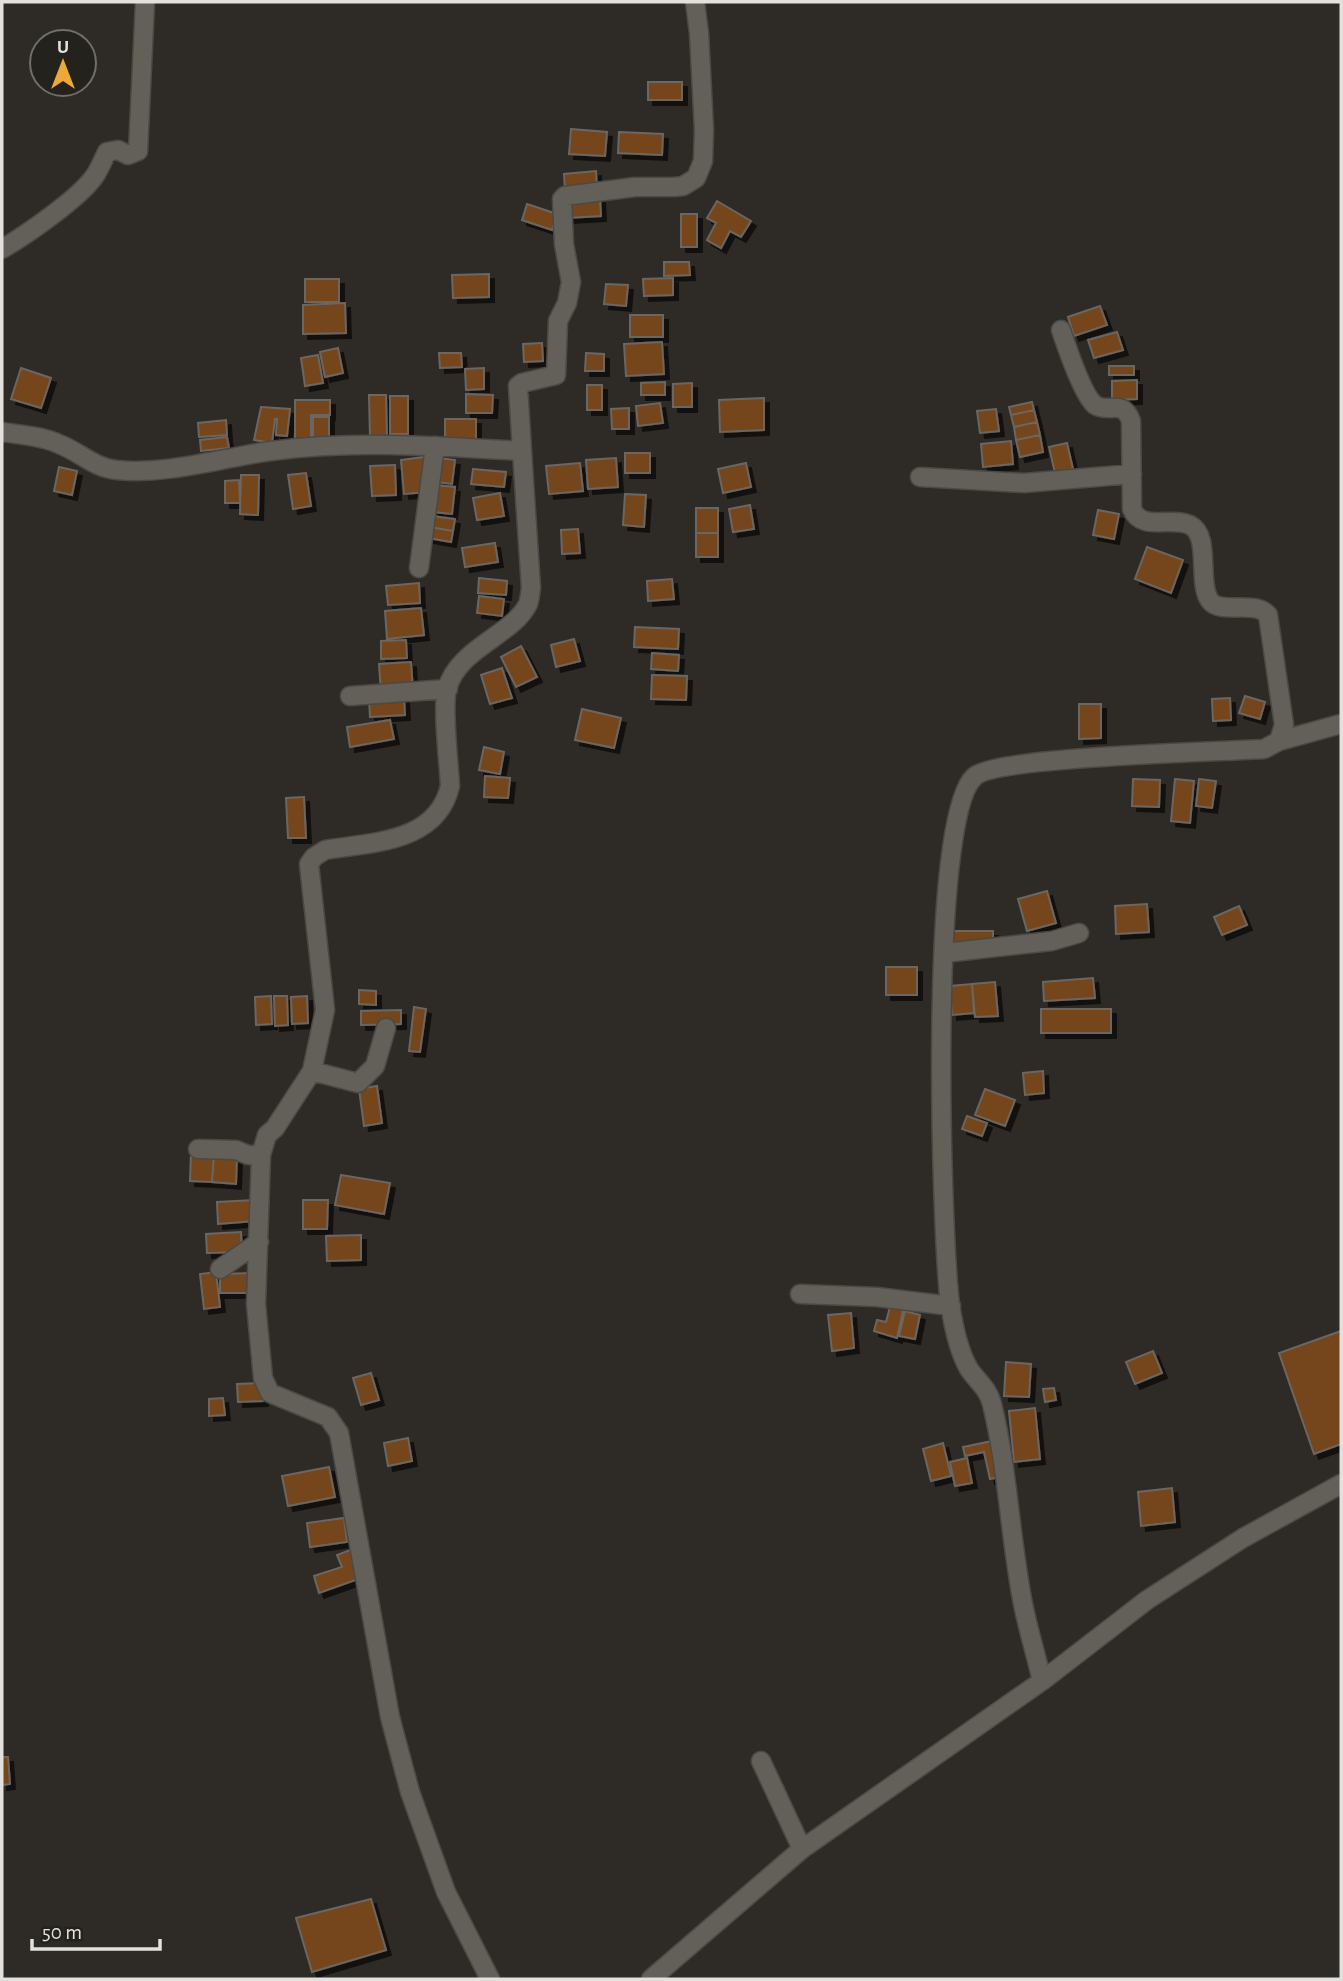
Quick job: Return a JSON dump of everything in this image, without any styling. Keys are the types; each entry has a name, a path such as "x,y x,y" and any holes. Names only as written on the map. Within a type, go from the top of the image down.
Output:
{"street":[{"path":"2,249 83,189 94,176 107,152 118,150 128,155 138,151 145,2"},
{"path":"491,1979 446,1892 406,1780 390,1717 339,1433 328,1417 270,1393 263,1378 256,1304 261,1155 267,1135 275,1128 312,1071 325,1010 309,864 325,850 405,836 437,815 447,801 450,786 447,689 460,666 474,651 519,616 528,603 531,588 519,386 556,375 558,321 570,290 562,199 565,196 635,187 682,186 696,178 700,171 704,130 695,2"},
{"path":"1061,330 1078,375 1093,404 1120,408 1129,414 1132,509 1138,519 1185,523 1197,530 1207,593 1212,603 1257,609 1268,615 1284,725 1279,741"},
{"path":"2,432 59,444 98,466 117,470 176,469 269,451 329,446 435,446 522,451"},
{"path":"419,568 435,446"},
{"path":"920,477 1024,483 1132,474"},
{"path":"349,696 447,689"},
{"path":"1042,1681 1023,1603 1002,1456 991,1400 984,1385 970,1369 961,1349 951,1306 940,1022 949,865 963,793 973,778 984,771 1091,758 1264,749 1279,741 1341,724"},
{"path":"944,953 1052,941 1079,933"},
{"path":"312,1071 358,1083 375,1066 386,1028"},
{"path":"198,1149 236,1150 248,1155 261,1155"},
{"path":"220,1269 260,1242"},
{"path":"800,1294 877,1297 951,1306"},
{"path":"651,1979 802,1849 1042,1681 1147,1600 1243,1538 1341,1484"},
{"path":"761,1761 802,1849"}],"building":[{"path":"648,82 682,82 682,100 648,100"},
{"path":"571,129 607,132 605,156 569,154"},
{"path":"619,132 663,134 662,155 618,153"},
{"path":"596,171 597,189 565,191 564,174"},
{"path":"600,198 601,216 567,218 566,200"},
{"path":"717,201 751,221 741,237 730,231 721,248 707,240 716,223 707,218"},
{"path":"527,204 557,214 552,230 522,220"},
{"path":"681,214 697,214 697,247 681,247"},
{"path":"664,262 689,262 690,275 664,276"},
{"path":"489,274 489,297 453,298 452,275"},
{"path":"673,278 673,295 644,296 643,279"},
{"path":"305,279 339,279 339,302 305,302"},
{"path":"606,284 628,285 626,306 604,304"},
{"path":"345,303 346,333 303,334 303,305"},
{"path":"1100,306 1107,325 1074,336 1068,317"},
{"path":"630,315 663,315 663,337 630,337"},
{"path":"1117,332 1123,350 1094,358 1088,340"},
{"path":"662,342 664,374 626,376 624,344"},
{"path":"542,343 543,361 524,362 523,344"},
{"path":"338,348 343,373 325,377 320,352"},
{"path":"439,353 461,353 462,367 440,368"},
{"path":"586,353 604,354 604,371 585,371"},
{"path":"318,355 323,383 305,386 301,358"},
{"path":"1109,366 1134,366 1134,375 1109,375"},
{"path":"21,368 51,378 41,408 11,399"},
{"path":"484,368 484,389 466,390 465,369"},
{"path":"1137,380 1137,399 1112,400 1112,381"},
{"path":"665,382 665,395 641,395 641,383"},
{"path":"692,383 692,407 673,407 673,384"},
{"path":"587,385 602,385 602,410 587,410"},
{"path":"466,394 493,395 492,413 466,413"},
{"path":"369,395 386,395 387,437 370,437"},
{"path":"390,396 408,396 408,434 390,434"},
{"path":"764,398 764,430 720,432 719,400"},
{"path":"295,400 330,400 330,415 311,415 311,441 295,442"},
{"path":"1032,402 1034,410 1011,415 1009,407"},
{"path":"660,403 663,423 638,426 636,406"},
{"path":"261,407 290,409 287,436 276,435 275,419 272,443 254,440"},
{"path":"629,408 629,429 612,429 611,409"},
{"path":"996,409 999,431 980,433 977,411"},
{"path":"1034,410 1037,422 1014,427 1011,415"},
{"path":"313,417 329,417 329,440 313,440"},
{"path":"445,419 476,419 476,440 445,439"},
{"path":"226,420 227,435 199,437 198,423"},
{"path":"1037,422 1040,435 1016,440 1014,427"},
{"path":"1040,435 1043,452 1020,457 1016,440"},
{"path":"227,437 229,448 201,451 200,440"},
{"path":"1011,441 1013,464 983,467 981,444"},
{"path":"1067,443 1073,469 1055,473 1049,447"},
{"path":"625,453 650,453 650,473 625,473"},
{"path":"424,457 427,492 404,494 401,460"},
{"path":"439,458 455,460 452,484 436,482"},
{"path":"616,458 618,487 588,489 586,460"},
{"path":"580,463 583,491 549,494 546,466"},
{"path":"746,463 751,487 723,493 718,469"},
{"path":"395,465 396,495 372,496 370,466"},
{"path":"59,467 77,471 72,495 54,491"},
{"path":"473,469 506,472 504,487 471,484"},
{"path":"306,473 311,506 293,509 288,475"},
{"path":"241,475 259,475 258,515 240,514"},
{"path":"239,480 240,503 225,503 225,481"},
{"path":"435,485 455,487 452,514 433,512"},
{"path":"500,493 504,516 477,520 473,498"},
{"path":"625,494 646,495 644,527 623,525"},
{"path":"750,505 754,529 733,532 729,509"},
{"path":"696,508 718,508 718,533 696,533"},
{"path":"1098,510 1119,514 1114,539 1093,535"},
{"path":"432,516 455,519 453,531 430,527"},
{"path":"430,527 453,531 451,542 428,538"},
{"path":"578,529 580,553 562,554 561,530"},
{"path":"696,533 718,533 718,557 696,557"},
{"path":"495,543 498,562 465,567 462,548"},
{"path":"1147,547 1183,560 1171,593 1135,579"},
{"path":"479,578 507,581 506,595 478,593"},
{"path":"672,579 674,599 648,601 647,581"},
{"path":"419,583 420,603 388,605 386,586"},
{"path":"479,596 504,599 502,616 477,613"},
{"path":"421,608 424,635 387,639 385,611"},
{"path":"635,627 679,629 678,649 634,647"},
{"path":"574,639 580,661 556,667 551,645"},
{"path":"406,640 407,658 381,659 381,641"},
{"path":"521,646 537,677 516,687 501,657"},
{"path":"652,653 679,655 678,671 651,669"},
{"path":"411,662 413,691 381,692 379,664"},
{"path":"502,668 512,698 490,704 481,675"},
{"path":"652,675 687,676 686,700 651,699"},
{"path":"1245,696 1265,702 1260,719 1239,713"},
{"path":"404,697 405,715 370,717 369,699"},
{"path":"1230,698 1231,720 1213,721 1212,699"},
{"path":"1079,704 1101,704 1101,738 1079,739"},
{"path":"582,709 621,718 614,748 575,740"},
{"path":"390,720 394,739 350,747 347,727"},
{"path":"484,747 504,752 500,774 479,770"},
{"path":"485,776 510,778 508,798 484,797"},
{"path":"1133,779 1160,780 1159,807 1132,806"},
{"path":"1175,779 1194,781 1190,823 1171,821"},
{"path":"1199,779 1216,781 1212,808 1196,806"},
{"path":"304,797 306,838 288,838 286,798"},
{"path":"1047,891 1056,923 1027,931 1018,899"},
{"path":"1147,904 1149,932 1116,934 1115,906"},
{"path":"1239,906 1247,925 1222,935 1214,917"},
{"path":"951,931 993,931 993,946 951,946"},
{"path":"886,967 917,967 917,995 886,995"},
{"path":"1093,978 1095,998 1044,1001 1043,982"},
{"path":"995,982 998,1016 975,1017 972,984"},
{"path":"972,984 974,1013 952,1015 950,986"},
{"path":"359,990 376,991 376,1005 359,1004"},
{"path":"271,996 272,1024 256,1025 255,997"},
{"path":"274,996 287,996 288,1025 275,1026"},
{"path":"307,996 308,1023 292,1024 291,997"},
{"path":"414,1007 426,1009 420,1052 409,1051"},
{"path":"1041,1009 1111,1009 1111,1033 1041,1033"},
{"path":"401,1010 401,1024 361,1025 361,1011"},
{"path":"1043,1071 1044,1093 1025,1095 1023,1073"},
{"path":"377,1086 382,1123 364,1126 359,1089"},
{"path":"985,1089 1015,1100 1005,1126 975,1115"},
{"path":"967,1116 987,1123 982,1136 962,1129"},
{"path":"191,1153 214,1154 212,1182 190,1181"},
{"path":"214,1154 237,1155 236,1184 212,1182"},
{"path":"341,1175 390,1183 384,1214 335,1205"},
{"path":"255,1200 257,1221 218,1224 217,1202"},
{"path":"303,1200 328,1200 327,1229 303,1229"},
{"path":"241,1232 242,1252 207,1253 206,1234"},
{"path":"361,1235 361,1260 327,1261 326,1236"},
{"path":"216,1272 220,1307 204,1309 200,1274"},
{"path":"253,1273 253,1293 220,1293 220,1274"},
{"path":"891,1303 904,1306 897,1338 874,1331 877,1320 886,1322"},
{"path":"905,1311 920,1315 915,1339 899,1336"},
{"path":"851,1313 854,1348 832,1351 828,1315"},
{"path":"1341,1331 1341,1444 1314,1454 1279,1353"},
{"path":"1153,1351 1162,1373 1135,1384 1126,1362"},
{"path":"1006,1362 1031,1364 1029,1397 1004,1396"},
{"path":"371,1373 379,1400 361,1405 353,1378"},
{"path":"263,1383 263,1401 238,1402 237,1384"},
{"path":"1054,1388 1056,1400 1045,1402 1043,1389"},
{"path":"223,1398 225,1415 209,1416 209,1399"},
{"path":"1035,1408 1040,1459 1014,1462 1009,1411"},
{"path":"408,1438 412,1461 388,1466 384,1443"},
{"path":"992,1441 1000,1477 990,1479 984,1452 965,1456 963,1447"},
{"path":"943,1443 951,1476 931,1481 923,1449"},
{"path":"967,1458 972,1483 955,1486 950,1462"},
{"path":"329,1467 335,1497 288,1506 282,1476"},
{"path":"1172,1488 1175,1522 1141,1526 1138,1492"},
{"path":"344,1518 347,1542 310,1547 307,1523"},
{"path":"353,1549 364,1577 319,1593 314,1576 342,1567 337,1555"},
{"path":"2,1757 8,1757 10,1784 2,1785"},
{"path":"371,1899 386,1950 312,1972 296,1918"}]}
